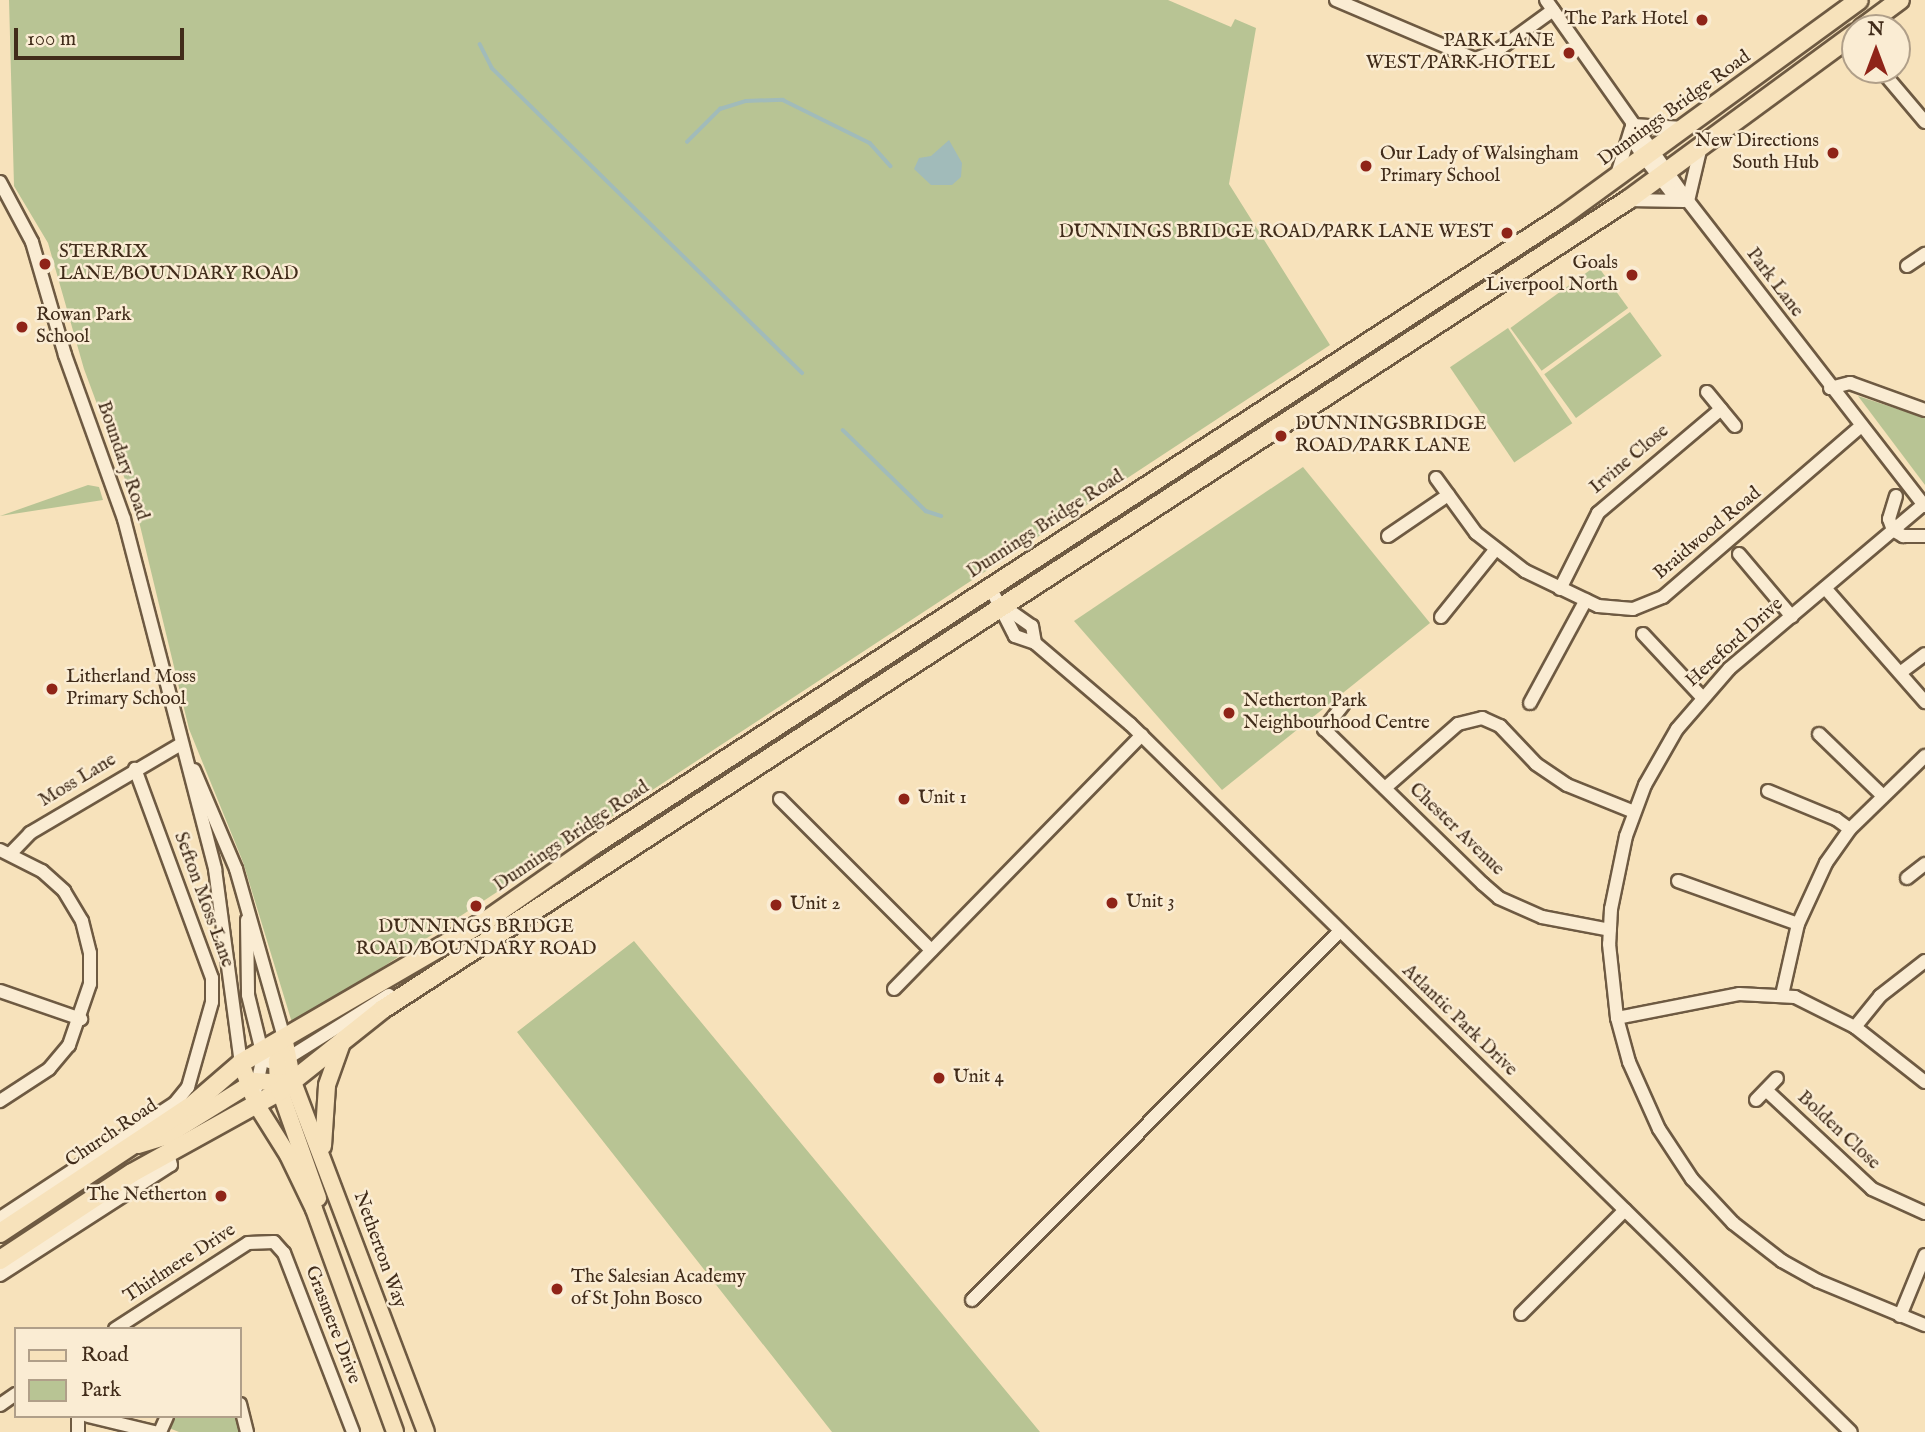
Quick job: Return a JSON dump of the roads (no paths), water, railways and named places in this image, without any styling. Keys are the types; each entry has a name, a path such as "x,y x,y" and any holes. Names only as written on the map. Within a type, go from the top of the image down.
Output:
{"highway":[{"name":"Dunnings Bridge Road","path":"264,1058 288,1036 487,920 952,612 996,597 1628,200 1685,128 1859,0"},
{"path":"1881,14 1900,0"},
{"name":"Dunnings Bridge Road","path":"1657,163 1701,146 1841,43"},
{"path":"1616,178 1641,176 1657,163"},
{"name":"Dunnings Bridge Road","path":"254,1091 287,1086 343,1040 438,975 1616,178"},
{"name":"Church Road","path":"0,1233 264,1058"},
{"path":"0,1260 167,1153 237,1114 254,1091"}],"main road":[{"path":"324,1158 324,1100 343,1040"},
{"path":"264,1058 287,1086 317,1192 324,1239"},
{"path":"264,1058 254,1091 297,1172 395,1432"},
{"name":"Netherton Way","path":"287,1086 324,1158 426,1432"},
{"path":"130,1148 165,1137 254,1091"}],"street":[{"path":"1336,0 1475,59 1498,50 1550,5"},
{"name":"Park Lane","path":"1550,5 1632,125 1635,144 1657,163 1688,201 1860,427 1924,505"},
{"path":"1893,84 1925,122"},
{"path":"1616,178 1632,125 1685,128"},
{"path":"1628,200 1688,201 1701,146"},
{"name":"Boundary Road","path":"0,182 3,195 32,242 65,355 124,519 215,869 236,1032 264,1058"},
{"path":"1907,266 1925,254"},
{"path":"1830,388 1850,383 1925,410"},
{"path":"1707,392 1735,426"},
{"name":"Irvine Close","path":"1560,589 1598,513 1721,409"},
{"name":"Braidwood Road","path":"1436,478 1495,550 1560,589 1616,610 1633,609 1663,597 1860,427"},
{"path":"1388,536 1448,495"},
{"path":"1896,496 1889,519 1893,530 1903,537 1925,536"},
{"name":"Hereford Drive","path":"1924,505 1702,697 1657,762 1634,812 1618,870 1610,930 1617,1018 1654,1120 1709,1200 1752,1239 1800,1272 1925,1325"},
{"path":"1441,617 1495,550"},
{"path":"1739,554 1792,617"},
{"path":"1825,588 1925,702"},
{"name":"Atlantic Park Drive","path":"996,597 1032,626 1035,643"},
{"name":"Atlantic Park Drive","path":"996,597 1004,621 1015,636 1035,643 1142,735 1851,1432"},
{"path":"1530,703 1586,600"},
{"path":"1643,634 1702,697"},
{"path":"1899,673 1925,654"},
{"name":"Chester Avenue","path":"1343,705 1324,729 1499,898 1563,924 1610,930"},
{"path":"1385,788 1458,724 1482,718 1500,726 1536,764 1567,785 1634,812"},
{"path":"1819,734 1882,795"},
{"path":"894,989 1142,735"},
{"name":"Boundary Road","path":"181,744 220,826 288,1036"},
{"name":"Moss Lane","path":"5,851 135,769 181,744"},
{"path":"1782,995 1798,924 1826,863 1850,829 1925,756"},
{"name":"Sefton Moss Lane","path":"135,769 212,978 212,1002 188,1087"},
{"path":"1768,791 1836,819 1850,829"},
{"path":"780,799 932,950"},
{"path":"0,1101 49,1069 69,1045 81,1019 90,985 90,953 82,921 64,891 42,870 5,851"},
{"path":"1908,878 1925,864"},
{"path":"1678,881 1798,924"},
{"path":"246,902 248,995 264,1058 403,986 438,975"},
{"path":"972,1300 1340,930"},
{"path":"1855,1027 1880,996 1925,961"},
{"path":"0,991 81,1019"},
{"path":"1617,1018 1739,994 1782,995 1824,1008 1855,1027 1925,1082"},
{"name":"Bolden Close","path":"1756,1100 1777,1078"},
{"name":"Church Road","path":"0,1218 175,1103 188,1087"},
{"name":"Bolden Close","path":"1766,1090 1872,1189 1925,1213"},
{"path":"0,1275 171,1165 167,1153"},
{"path":"1521,1314 1625,1210"},
{"name":"Thirlmere Drive","path":"118,1327 248,1243 268,1240"},
{"name":"Grasmere Drive","path":"268,1240 284,1253 353,1432"},
{"path":"1900,1316 1925,1255"},
{"path":"242,1412 247,1432"},
{"path":"96,1418 154,1432"}],"water":[{"path":"949,140 962,163 961,177 952,185 931,185 914,169 919,158 931,156"}],"waterway":[{"path":"480,44 492,68 802,373"},
{"path":"687,142 720,109 746,101 783,100 870,143 891,166"},
{"path":"843,430 926,511 941,516"}],"place":[{"name":"The Park Hotel","path":"1702,20"},
{"name":"PARK LANE WEST/PARK HOTEL","path":"1569,53"},
{"name":"New Directions South Hub","path":"1833,153"},
{"name":"Our Lady of Walsingham Primary School","path":"1366,166"},
{"name":"DUNNINGS BRIDGE ROAD/PARK LANE WEST","path":"1507,233"},
{"name":"STERRIX LANE/BOUNDARY ROAD","path":"45,264"},
{"name":"Goals Liverpool North","path":"1632,275"},
{"name":"Rowan Park School","path":"22,327"},
{"name":"DUNNINGSBRIDGE ROAD/PARK LANE","path":"1281,436"},
{"name":"Litherland Moss Primary School","path":"52,689"},
{"name":"Netherton Park Neighbourhood Centre","path":"1229,713"},
{"name":"Unit 1","path":"904,799"},
{"name":"Unit 3","path":"1112,903"},
{"name":"Unit 2","path":"776,905"},
{"name":"DUNNINGS BRIDGE ROAD/BOUNDARY ROAD","path":"476,906"},
{"name":"Unit 4","path":"939,1078"},
{"name":"The Netherton","path":"221,1196"},
{"name":"The Salesian Academy of St John Bosco","path":"557,1289"}]}
